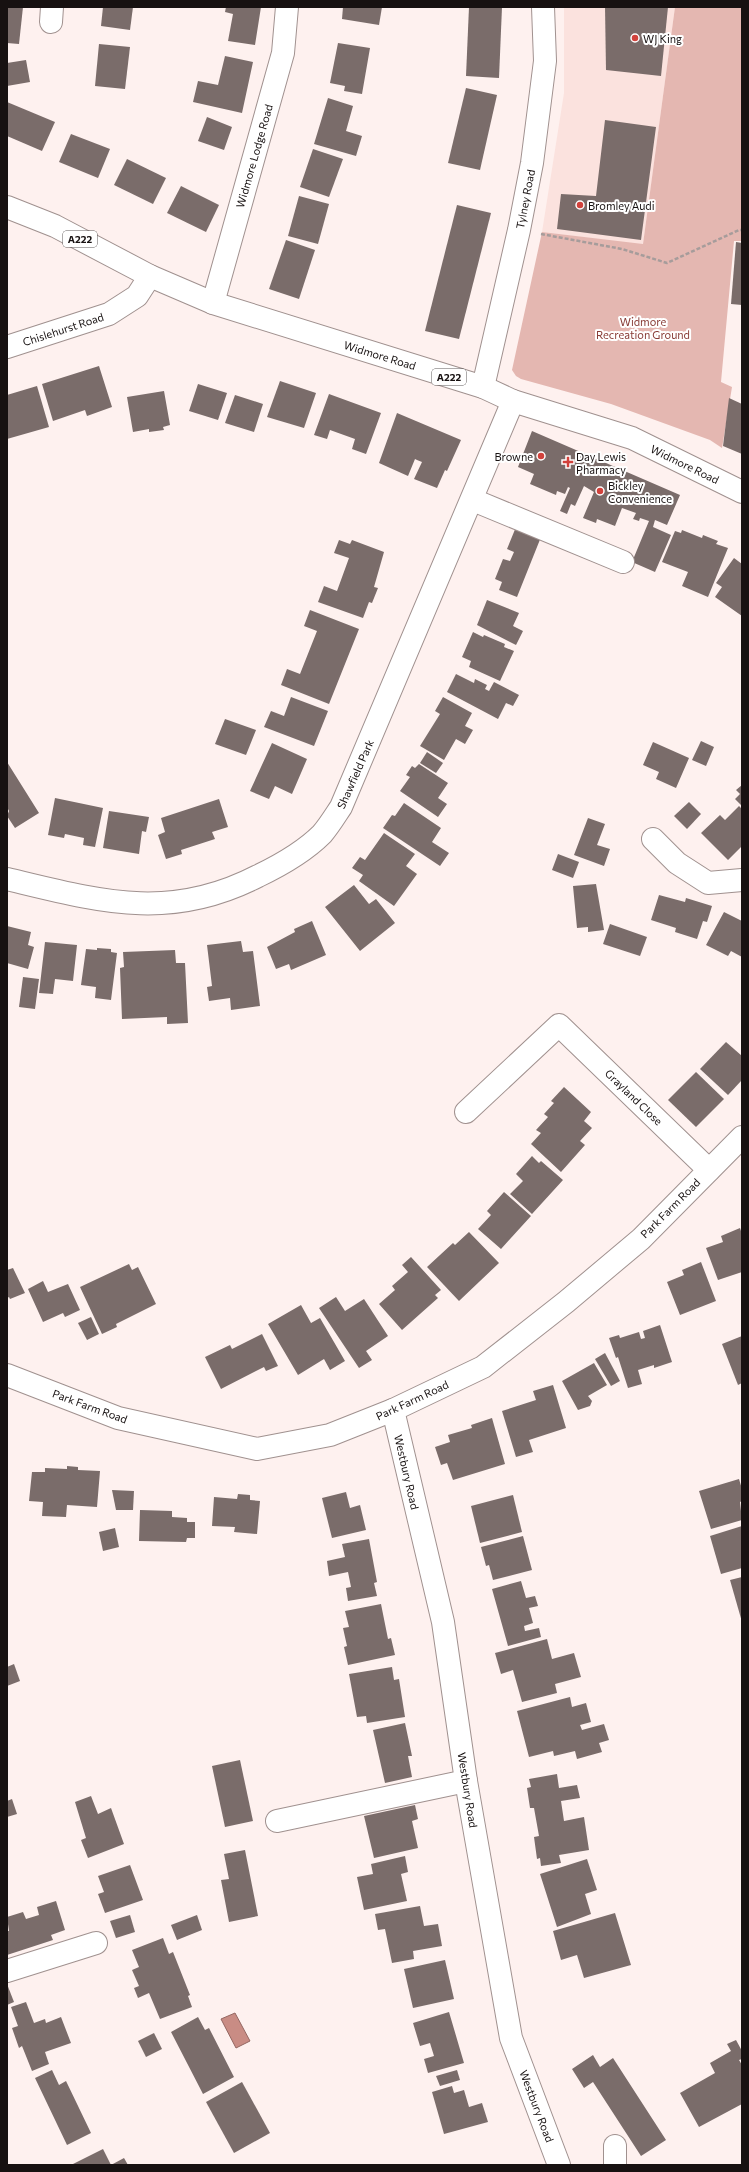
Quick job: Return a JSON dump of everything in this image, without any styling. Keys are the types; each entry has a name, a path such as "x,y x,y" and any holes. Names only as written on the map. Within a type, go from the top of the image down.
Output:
{"street":[{"name":"Widmore Lodge Road","path":"213,303 283,53 287,7"},
{"name":"Tylney Road","path":"484,387 520,230 532,163 545,61 543,7"},
{"name":"A222","path":"7,207 55,226 150,276"},
{"name":"Widmore Road","path":"150,276 213,303 484,387 513,401 632,438 742,492"},
{"name":"Chislehurst Road","path":"7,347 109,314 137,296 150,276"},
{"name":"Shawfield Park","path":"7,879 94,899 128,904 176,903 228,890 276,867 302,850 322,834 342,807 473,500 513,401"},
{"path":"473,500 623,562"},
{"path":"653,839 677,863 708,883 742,880"},
{"name":"Grayland Close","path":"466,1112 559,1025 709,1170"},
{"name":"Park Farm Road","path":"7,1375 118,1418 257,1448 330,1435 393,1410 482,1366 566,1302 640,1239 742,1137"},
{"name":"Westbury Road","path":"393,1410 443,1622 466,1781 511,2038 559,2165"},
{"path":"277,1821 466,1781"},
{"path":"7,1971 96,1943"}],"path":[{"path":"520,230 622,249 667,263 739,230 742,230"}],"shaded area":[{"path":"564,7 675,7 643,245 542,232 564,93"},
{"path":"235,2013 250,2041 236,2048 221,2019"}],"green space":[{"name":"Widmore Recreation Ground","path":"675,7 742,7 742,241 734,241 721,382 732,387 722,448 710,440 611,404 521,379 516,376 512,370 542,232 643,244"}],"building":[{"path":"7,7 23,7 19,44 7,43"},
{"path":"103,7 133,7 130,30 101,26"},
{"path":"226,7 261,7 255,45 228,41 233,14 225,12"},
{"path":"343,7 382,7 379,25 342,19"},
{"path":"469,7 502,7 499,78 466,76"},
{"name":"WJ King","path":"605,7 668,7 661,76 606,70"},
{"path":"338,43 370,48 362,94 344,91 345,86 330,83"},
{"path":"99,44 130,47 125,89 95,86"},
{"path":"225,56 253,62 242,113 193,102 198,81 218,85"},
{"path":"26,60 30,82 7,86 7,63"},
{"path":"466,88 497,95 480,170 448,163"},
{"path":"328,98 353,106 346,131 362,136 356,156 314,144"},
{"path":"7,102 55,122 42,151 7,136"},
{"path":"207,117 232,127 224,150 198,141"},
{"path":"605,120 656,127 641,240 557,229 561,194 596,196"},
{"path":"71,134 110,149 98,178 59,162"},
{"path":"313,149 343,159 329,197 300,187"},
{"path":"127,159 166,178 153,204 114,185"},
{"path":"181,186 219,205 206,232 167,213"},
{"path":"299,196 329,204 318,244 288,236"},
{"path":"457,205 491,213 459,339 425,331"},
{"path":"286,240 315,250 299,299 269,289"},
{"path":"736,242 742,243 742,305 731,304"},
{"path":"99,366 112,407 87,416 85,410 53,421 42,384"},
{"path":"280,381 316,393 304,428 267,417"},
{"path":"198,384 227,393 218,420 189,411"},
{"path":"37,386 49,427 7,439 7,395"},
{"path":"164,391 170,425 163,427 164,430 149,432 149,429 133,432 127,397"},
{"path":"329,394 381,413 366,454 352,449 355,439 330,430 327,439 314,435"},
{"path":"235,395 263,404 254,432 225,423"},
{"path":"729,398 742,404 742,454 723,446"},
{"path":"397,413 461,440 447,471 445,470 437,488 414,479 422,462 415,459 408,476 379,463"},
{"path":"532,431 680,495 667,525 655,520 653,527 671,535 655,572 632,562 649,521 640,518 639,521 633,519 636,513 622,508 615,526 597,519 596,523 583,518 594,492 584,486 575,506 571,504 567,514 560,511 570,488 568,487 565,494 557,491 556,495 530,484 534,474 518,467"},
{"path":"516,527 541,537 517,597 499,590 502,582 495,579 503,559 510,561 514,552 507,549"},
{"path":"682,530 702,538 703,535 718,541 716,544 728,548 708,597 682,586 688,572 662,562 675,531 681,533"},
{"path":"339,540 350,544 352,540 384,552 374,587 378,588 372,603 369,602 363,618 318,602 324,586 337,591 349,558 334,553"},
{"path":"734,558 742,564 742,616 715,597 722,587 716,583"},
{"path":"487,600 519,613 513,626 523,631 516,645 477,625"},
{"path":"310,610 359,629 329,704 281,685 287,669 300,674 317,631 304,626"},
{"path":"473,632 505,644 504,647 514,651 500,681 469,667 471,661 462,657"},
{"path":"456,674 474,683 475,679 487,685 485,689 489,691 494,682 519,695 513,706 506,703 498,719 447,692"},
{"path":"291,697 328,711 314,746 264,727 271,711 284,716"},
{"path":"443,697 472,713 465,726 473,730 465,744 456,739 444,760 420,746 440,714 435,711"},
{"path":"225,719 256,730 246,755 215,744"},
{"path":"701,741 714,747 706,766 692,760"},
{"path":"653,742 689,758 676,788 656,779 659,772 643,765"},
{"path":"272,743 307,759 292,794 275,786 269,799 250,791"},
{"path":"427,752 443,763 436,773 420,763"},
{"path":"7,762 39,813 15,828 7,816 9,811 7,807"},
{"path":"419,764 448,783 438,798 447,804 438,817 400,791 410,777 406,775 412,766 415,768"},
{"path":"742,785 742,806 735,799 740,794 736,790"},
{"path":"55,798 103,808 95,847 83,845 84,838 65,834 64,838 48,835"},
{"path":"219,799 228,827 212,832 215,839 181,850 182,854 166,859 158,835 165,832 161,818"},
{"path":"689,802 701,814 687,829 674,816"},
{"path":"404,803 441,828 432,842 449,853 440,866 383,828 392,815 395,816"},
{"path":"739,806 742,809 742,846 728,860 701,833 720,815 725,820"},
{"path":"109,811 149,817 146,832 142,831 139,854 103,848"},
{"path":"588,818 605,824 597,845 610,849 604,866 574,855"},
{"path":"384,833 415,854 406,866 417,874 394,906 359,881 363,875 352,868 360,857 365,860"},
{"path":"558,854 579,862 573,878 552,870"},
{"path":"596,884 604,930 588,932 588,927 577,928 573,886"},
{"path":"354,885 369,904 376,899 395,923 360,951 325,907"},
{"path":"659,895 685,902 686,898 712,906 707,922 703,921 697,939 675,932 676,928 651,920"},
{"path":"724,912 742,921 742,957 731,951 728,956 706,945"},
{"path":"312,921 326,955 291,970 289,964 276,969 267,947 295,932 294,929"},
{"path":"610,924 647,937 640,956 603,944"},
{"path":"7,926 31,932 28,945 34,947 28,969 7,963"},
{"path":"241,941 243,952 253,951 260,1006 231,1010 230,998 209,1001 207,987 212,986 207,945"},
{"path":"45,942 77,945 73,981 55,979 53,994 39,993"},
{"path":"97,948 111,949 111,952 117,953 111,1000 95,998 96,987 81,985 86,949 97,950"},
{"path":"175,950 176,963 185,963 188,1023 167,1024 167,1017 122,1019 120,968 124,967 123,952"},
{"path":"23,977 39,979 35,1009 19,1007"},
{"path":"726,1042 742,1056 742,1080 728,1095 700,1069"},
{"path":"696,1072 724,1099 696,1127 668,1100"},
{"path":"564,1087 591,1112 584,1121 592,1128 580,1141 585,1145 561,1172 531,1144 541,1133 536,1130 548,1117 544,1114 554,1103 551,1101"},
{"path":"532,1156 539,1163 541,1161 563,1180 532,1214 510,1194 523,1181 516,1174"},
{"path":"504,1192 531,1216 501,1249 478,1229 491,1215 487,1211"},
{"path":"740,1228 742,1234 742,1272 718,1280 706,1248 723,1242 721,1236"},
{"path":"469,1232 499,1263 459,1301 427,1267 453,1243 455,1245"},
{"path":"411,1257 441,1290 435,1295 438,1298 402,1330 379,1304 395,1290 392,1286 408,1272 402,1265"},
{"path":"701,1262 716,1301 680,1315 667,1282 684,1275 682,1270"},
{"path":"129,1264 132,1270 138,1267 156,1304 116,1324 117,1327 102,1334 80,1287"},
{"path":"13,1268 25,1293 10,1299 9,1297 7,1298 7,1270"},
{"path":"43,1281 48,1292 68,1284 80,1310 65,1317 63,1313 43,1322 28,1289"},
{"path":"336,1297 345,1311 364,1299 388,1336 366,1351 372,1360 359,1368 319,1308"},
{"path":"301,1305 311,1323 320,1318 345,1361 330,1370 324,1359 298,1375 268,1324"},
{"path":"91,1317 99,1334 87,1340 78,1323"},
{"path":"660,1325 672,1362 654,1368 654,1365 638,1370 642,1384 628,1388 618,1357 616,1358 609,1338 619,1335 620,1338 639,1332 641,1339 645,1338 643,1331"},
{"path":"262,1334 278,1366 266,1371 264,1367 221,1389 205,1357 230,1345 232,1349"},
{"path":"742,1336 742,1383 738,1385 722,1344"},
{"path":"605,1353 620,1381 611,1386 595,1359"},
{"path":"594,1363 607,1385 588,1396 592,1401 590,1406 578,1410 562,1381"},
{"path":"553,1385 566,1428 529,1440 533,1452 516,1457 502,1411 536,1400 533,1391"},
{"path":"492,1418 505,1464 453,1480 447,1463 441,1465 435,1447 450,1442 448,1435 472,1428 471,1425"},
{"path":"67,1466 78,1467 78,1470 100,1471 97,1507 67,1505 66,1517 42,1516 43,1502 29,1501 32,1472 45,1472 45,1468 67,1469"},
{"path":"739,1479 742,1489 742,1501 740,1502 742,1520 711,1529 699,1491"},
{"path":"112,1490 134,1491 133,1510 116,1510"},
{"path":"346,1492 350,1508 360,1505 366,1530 332,1538 322,1498"},
{"path":"238,1494 250,1495 250,1500 260,1501 257,1534 234,1532 235,1527 212,1526 214,1497 237,1499"},
{"path":"513,1495 522,1532 480,1543 471,1506"},
{"path":"140,1510 172,1511 172,1517 187,1518 187,1522 195,1522 195,1538 187,1538 186,1542 139,1541"},
{"path":"742,1526 742,1568 721,1574 710,1536"},
{"path":"115,1528 119,1547 103,1551 99,1532"},
{"path":"523,1536 532,1570 493,1580 489,1565 486,1566 481,1547"},
{"path":"369,1539 377,1582 374,1583 377,1596 348,1601 346,1588 351,1587 348,1572 329,1576 327,1561 345,1557 342,1544"},
{"path":"742,1577 742,1622 730,1580"},
{"path":"521,1581 526,1598 535,1596 538,1606 529,1608 533,1623 524,1626 525,1631 539,1628 541,1637 508,1646 492,1589"},
{"path":"381,1604 388,1639 391,1638 395,1655 348,1665 344,1647 347,1646 343,1628 349,1627 345,1611"},
{"path":"547,1639 552,1659 574,1653 581,1677 555,1684 557,1693 522,1702 513,1670 501,1674 495,1653"},
{"path":"14,1664 20,1681 7,1686 7,1667"},
{"path":"392,1667 394,1680 399,1679 405,1717 367,1723 366,1716 357,1717 349,1674"},
{"path":"570,1697 572,1707 586,1703 591,1722 580,1725 582,1730 604,1724 609,1740 599,1743 602,1752 577,1759 575,1751 554,1756 553,1751 529,1757 517,1711"},
{"path":"405,1723 412,1756 408,1756 412,1777 385,1783 373,1730"},
{"path":"240,1760 253,1821 225,1827 212,1766"},
{"path":"557,1774 559,1788 577,1785 580,1798 561,1801 564,1821 584,1817 589,1850 559,1855 561,1863 541,1866 540,1858 537,1859 534,1837 539,1836 534,1808 530,1808 527,1788 531,1787 529,1779"},
{"path":"91,1796 98,1814 111,1808 124,1844 88,1858 81,1840 86,1838 75,1802"},
{"path":"12,1799 17,1814 7,1817 7,1801"},
{"path":"415,1805 418,1819 412,1821 418,1848 374,1858 364,1816"},
{"path":"245,1850 258,1916 229,1922 221,1880 229,1879 224,1854"},
{"path":"405,1856 408,1872 401,1874 407,1901 364,1910 357,1877 373,1874 371,1864"},
{"path":"587,1859 597,1890 585,1894 591,1914 557,1927 540,1874"},
{"path":"130,1865 143,1900 105,1913 98,1894 104,1892 98,1876"},
{"path":"56,1901 65,1930 51,1935 53,1940 7,1955 7,1931 9,1931 7,1917 23,1912 26,1919 39,1915 37,1907"},
{"path":"420,1906 424,1926 438,1924 442,1946 413,1951 414,1959 392,1963 385,1929 378,1930 375,1914"},
{"path":"615,1913 631,1965 584,1978 577,1955 561,1960 553,1931"},
{"path":"130,1915 135,1932 116,1938 110,1921"},
{"path":"197,1915 202,1930 177,1940 171,1925"},
{"path":"163,1938 169,1954 173,1952 190,1995 188,1996 192,2007 160,2019 149,1993 138,1998 134,1988 139,1986 132,1970 139,1967 132,1950"},
{"path":"445,1960 454,1999 413,2008 404,1969"},
{"path":"7,1984 14,2002 7,2005"},
{"path":"26,2002 34,2023 45,2019 46,2023 61,2017 71,2043 45,2052 49,2064 32,2071 22,2046 19,2048 12,2028 18,2026 11,2007"},
{"path":"449,2012 464,2063 428,2073 424,2059 434,2056 430,2043 420,2046 413,2023"},
{"path":"198,2017 205,2030 209,2028 234,2077 203,2094 171,2032"},
{"path":"154,2033 162,2049 146,2057 138,2041"},
{"path":"736,2040 742,2051 742,2059 739,2060 742,2065 742,2104 699,2127 680,2093 715,2073 710,2063 731,2051 727,2044"},
{"path":"593,2055 600,2067 613,2058 666,2140 641,2156 593,2082 584,2088 572,2069"},
{"path":"52,2070 59,2085 66,2081 91,2133 67,2145 35,2078"},
{"path":"457,2070 460,2080 440,2086 436,2076"},
{"path":"242,2082 270,2133 234,2153 206,2102"},
{"path":"452,2086 454,2093 464,2090 469,2107 482,2103 488,2122 444,2134 432,2092"},
{"path":"103,2149 111,2165 71,2165"},
{"path":"124,2158 128,2165 111,2165"}],"place":[{"name":"WJ King","path":"635,38"},
{"name":"Bromley Audi","path":"580,205"},
{"name":"Browne","path":"541,456"},
{"name":"Day Lewis Pharmacy","path":"568,462"},
{"name":"Bickley Convenience","path":"600,491"}]}
